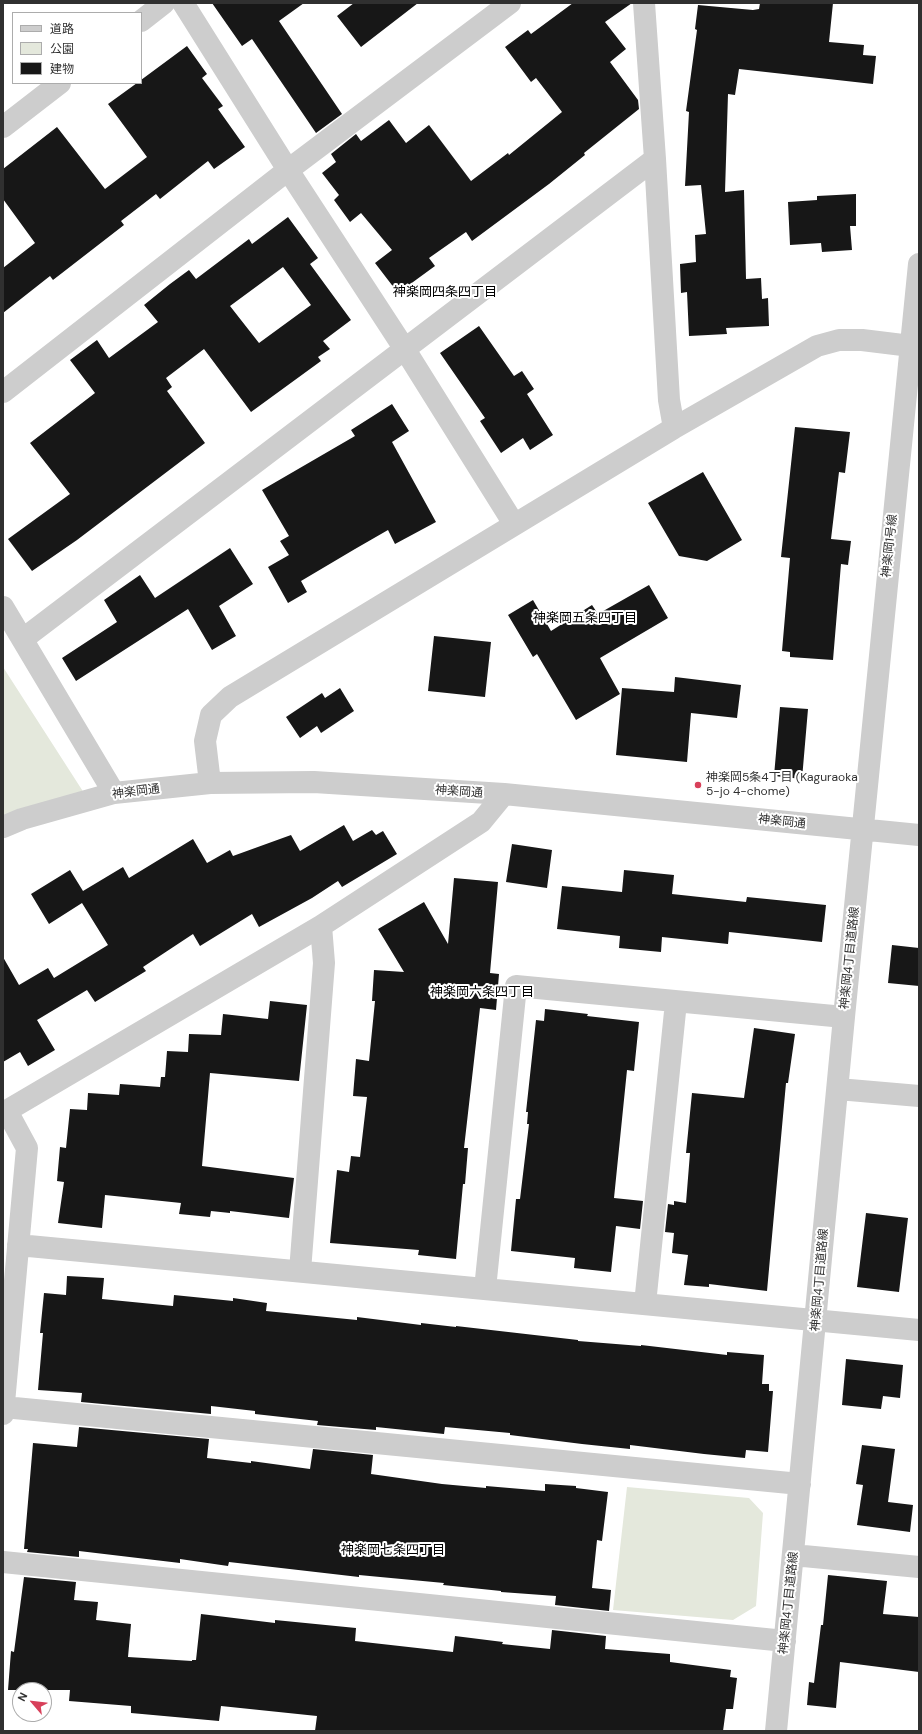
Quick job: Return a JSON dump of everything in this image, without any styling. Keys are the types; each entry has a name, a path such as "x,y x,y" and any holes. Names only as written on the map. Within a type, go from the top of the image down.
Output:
{"street":[{"path":"142,19 164,3"},
{"path":"183,3 288,170 404,348 514,524"},
{"path":"3,392 288,170 510,3"},
{"path":"644,3 669,400 674,428"},
{"path":"3,127 59,84"},
{"path":"22,639 655,159"},
{"name":"神楽岡1号線","path":"863,830 915,346 919,264"},
{"path":"210,783 205,741 211,715 230,697 674,428 817,346 839,340 862,340 915,346"},
{"path":"3,607 114,793"},
{"name":"神楽岡通","path":"3,827 22,819 114,793 210,783 314,782 504,794 919,835"},
{"path":"504,794 481,822 321,926 5,1112 27,1148 3,1411 800,1484"},
{"name":"神楽岡4丁目道路線","path":"776,1731 863,830"},
{"path":"300,1270 324,964 321,926"},
{"path":"485,1288 516,986 844,1017"},
{"path":"645,1304 676,1002"},
{"path":"838,1089 919,1096"},
{"path":"18,1245 300,1270 919,1330"},
{"path":"793,1556 919,1567"},
{"path":"3,1562 785,1640"}],"green space":[{"path":"3,667 84,793 3,816"},
{"path":"627,1487 749,1498 763,1513 756,1606 733,1620 613,1610"}],"building":[{"path":"212,3 304,3 279,21 342,114 316,133 252,39 242,46"},
{"path":"354,3 418,3 361,47 337,16"},
{"path":"573,3 632,3 605,22 626,49 610,62 638,100 639,109 584,153 585,155 549,184 472,241 466,232 429,258 435,266 398,293 375,263 392,250 361,213 350,222 334,200 339,195 322,173 336,162 331,154 356,134 361,141 389,120 406,143 429,125 471,181 508,153 509,155 562,112 536,78 531,82 505,47 528,30 531,34"},
{"path":"760,3 833,3 829,42 864,45 863,55 876,56 873,84 739,69 735,95 728,94 725,192 744,190 746,279 761,278 762,299 768,298 769,326 726,328 727,334 689,336 687,292 681,293 680,264 696,262 695,235 706,234 701,185 685,186 689,112 686,111 697,30 695,29 698,5 753,10 759,9"},
{"path":"187,46 207,74 202,78 223,106 218,109 245,147 214,169 208,161 160,199 156,194 121,221 124,225 53,280 50,276 3,313 3,268 35,243 3,199 3,169 57,127 105,189 147,157 108,104 136,84 142,84 142,79"},
{"path":"856,194 856,226 850,226 852,250 822,252 821,243 790,245 788,202 817,200 817,196"},
{"path":"288,217 318,258 310,264 351,320 323,341 330,349 318,357 321,361 251,412 204,349 166,378 172,387 167,391 205,443 77,540 32,571 8,539 70,494 30,443 95,393 70,360 97,340 109,358 158,322 144,305 170,284 189,270 196,279 249,239 252,244","holes":["283,267 311,305 259,343 230,306"]},
{"path":"479,326 514,376 522,371 534,389 527,394 553,435 530,450 523,438 501,453 480,421 485,418 440,353"},
{"path":"392,404 409,431 392,442 436,522 395,544 388,530 301,581 307,592 288,603 268,567 289,555 280,541 289,536 262,490 355,436 351,430"},
{"path":"795,427 850,432 845,473 839,472 831,539 851,541 848,565 841,564 833,660 790,657 790,652 782,651 790,558 781,557"},
{"path":"703,472 742,540 707,561 679,556 648,503"},
{"path":"230,548 253,584 219,606 236,636 212,650 188,609 76,681 62,658 117,622 104,600 140,575 155,598"},
{"path":"649,585 668,618 600,658 620,694 576,720 537,654 533,657 508,615 533,600 551,631 592,605 598,614"},
{"path":"434,636 491,642 485,697 428,691"},
{"path":"675,677 741,685 737,718 691,713 687,762 616,755 622,688 674,692"},
{"path":"340,688 354,711 321,733 317,726 300,738 286,717 322,693 325,698"},
{"path":"780,707 808,709 802,779 774,776"},
{"path":"344,825 353,841 372,830 376,835 383,831 397,854 342,887 338,881 312,898 259,927 252,914 200,946 193,934 143,967 146,971 95,1002 87,990 37,1020 55,1050 28,1066 20,1052 3,1062 3,957 19,985 48,968 54,978 108,945 82,903 49,924 31,894 70,870 83,891 123,867 129,878 193,839 207,863 230,850 233,856 291,835 300,851"},
{"path":"512,844 552,850 547,888 506,882"},
{"path":"624,870 674,875 672,894 746,902 747,897 826,905 822,942 729,932 728,944 662,937 661,952 619,948 620,936 557,929 562,886 622,892"},
{"path":"454,878 498,882 490,973 499,974 496,1010 480,1008 464,1148 468,1148 456,1259 418,1255 419,1250 330,1243 337,1170 349,1172 351,1156 360,1157 367,1097 353,1096 356,1059 369,1061 375,1001 372,1001 374,970 404,972 378,929 424,902 448,944"},
{"path":"892,945 919,948 919,986 888,983"},
{"path":"270,1001 307,1005 299,1081 210,1073 202,1166 294,1178 289,1218 230,1211 230,1213 211,1211 210,1217 179,1214 181,1203 105,1195 102,1228 58,1223 64,1182 57,1181 60,1147 66,1148 70,1109 87,1110 88,1093 119,1095 120,1084 160,1087 161,1077 165,1077 167,1051 188,1052 189,1034 221,1035 223,1014 268,1019"},
{"path":"545,1009 639,1022 634,1071 627,1070 614,1198 643,1201 640,1229 616,1226 611,1272 574,1268 575,1258 511,1251 516,1199 520,1199 529,1124 527,1124 528,1112 526,1112 536,1020 544,1021"},
{"path":"754,1028 795,1034 788,1083 786,1083 767,1291 709,1284 709,1287 684,1285 688,1255 672,1253 674,1233 665,1232 668,1204 674,1205 674,1201 686,1203 690,1153 686,1153 692,1093 744,1098"},
{"path":"866,1213 908,1218 899,1292 857,1287"},
{"path":"67,1276 104,1278 102,1299 173,1306 174,1295 233,1301 233,1298 267,1303 266,1311 357,1320 357,1317 421,1325 421,1323 456,1326 578,1341 641,1345 727,1355 727,1352 764,1355 762,1384 769,1384 769,1391 773,1391 768,1452 746,1450 745,1458 630,1445 630,1449 510,1435 510,1433 445,1427 444,1434 376,1427 376,1430 317,1425 318,1421 255,1414 255,1411 211,1406 211,1414 81,1402 82,1393 38,1390 43,1333 40,1333 44,1293 66,1295"},
{"path":"846,1359 903,1365 900,1398 883,1396 881,1409 842,1405"},
{"path":"79,1427 209,1439 207,1458 251,1463 251,1461 310,1469 313,1449 373,1455 371,1474 442,1484 486,1488 486,1486 545,1491 545,1484 576,1486 576,1488 608,1492 602,1541 597,1540 592,1588 611,1590 609,1611 555,1605 556,1596 501,1592 443,1585 444,1583 359,1575 359,1577 229,1562 228,1566 180,1559 180,1563 79,1551 79,1557 27,1552 28,1549 24,1549 33,1443 77,1447"},
{"path":"862,1445 895,1449 888,1502 913,1505 910,1532 857,1525 863,1485 856,1484"},
{"path":"828,1575 887,1581 883,1614 919,1617 919,1672 840,1662 836,1708 807,1705 809,1682 814,1683 821,1625 823,1625"},
{"path":"24,1577 76,1582 74,1600 98,1602 96,1620 131,1624 128,1657 196,1660 201,1614 275,1623 275,1620 356,1628 355,1641 453,1652 455,1636 503,1642 502,1644 550,1649 552,1630 606,1636 605,1649 670,1654 670,1662 731,1670 730,1677 737,1678 733,1709 726,1709 723,1731 315,1731 317,1716 221,1706 219,1721 131,1713 131,1706 69,1701 70,1690 52,1690 52,1682 12,1682 12,1690 8,1690 11,1651 14,1652"}],"place":[{"name":"神楽岡5条4丁目 (Kaguraoka 5-jo 4-chome)","path":"698,785"}],"district":[{"name":"神楽岡四条四丁目","path":"445,293"},
{"name":"神楽岡五条四丁目","path":"585,619"},
{"name":"神楽岡六条四丁目","path":"482,993"},
{"name":"神楽岡七条四丁目","path":"393,1551"}]}
